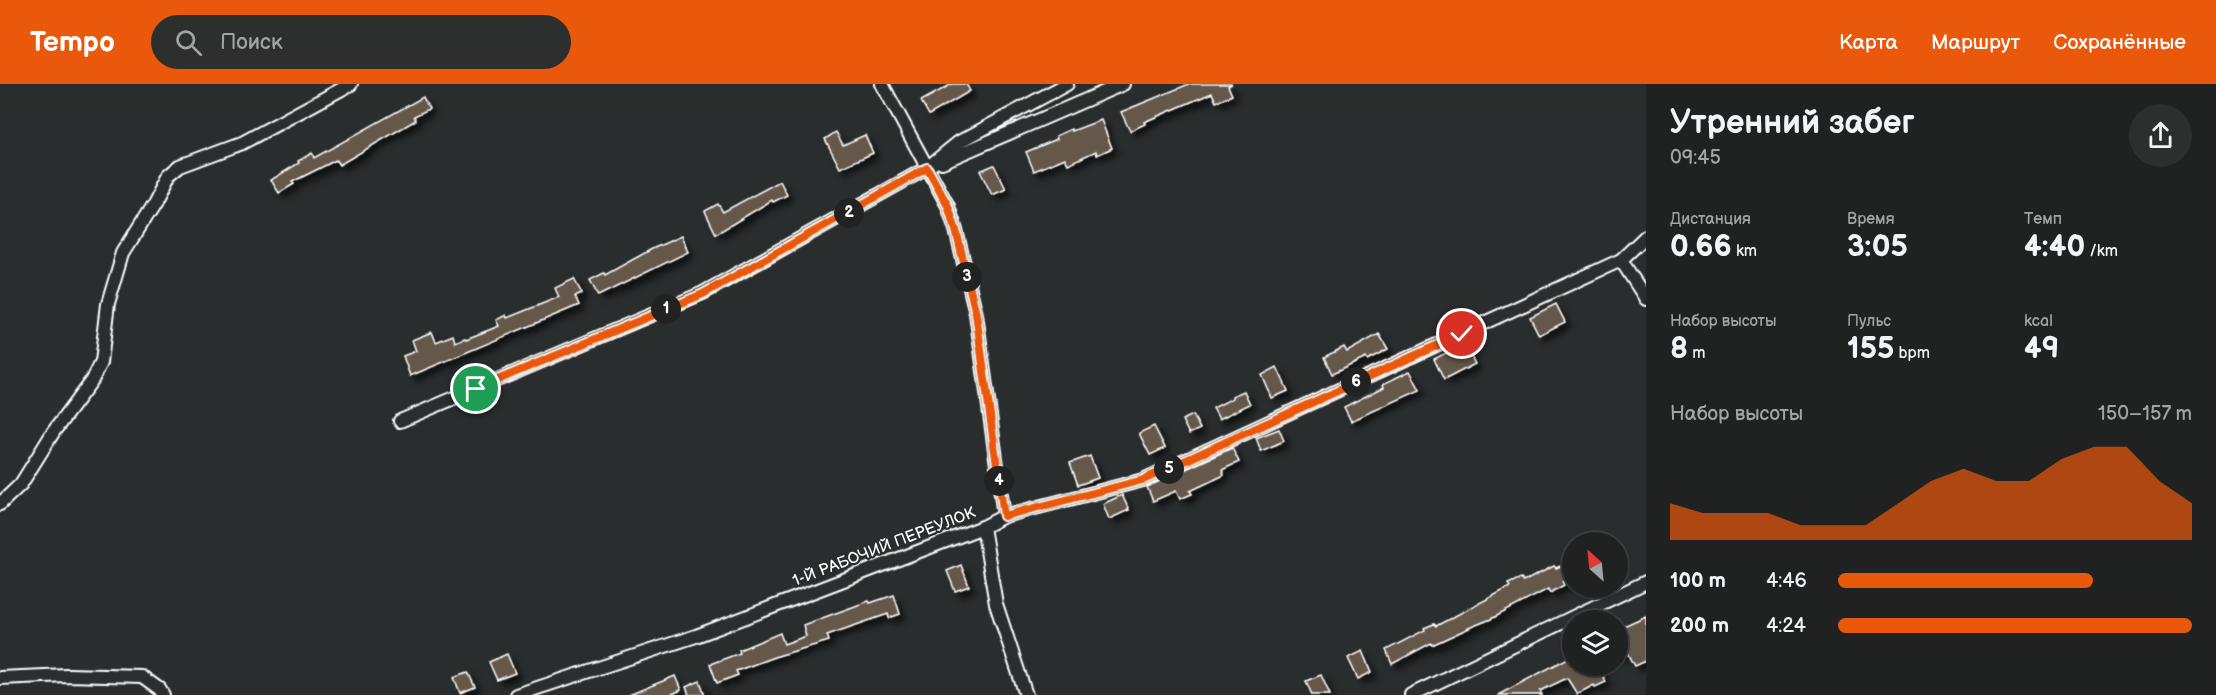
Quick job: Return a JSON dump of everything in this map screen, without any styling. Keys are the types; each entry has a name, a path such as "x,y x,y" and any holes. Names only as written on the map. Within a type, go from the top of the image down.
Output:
{"street":[{"path":"0,504 21,484 54,431 92,380 101,362 108,304 123,253 153,206 168,176 180,166 242,143 351,84"},
{"path":"882,84 951,214 976,314 1004,516"},
{"path":"927,168 959,142 1068,84"},
{"path":"400,421 703,294 927,168 1123,84"},
{"name":"1-Й РАБОЧИЙ ПЕРЕУЛОК","path":"516,695 696,636 983,527 1004,516 1143,480 1622,260 1646,236"},
{"path":"1622,260 1646,299"},
{"path":"983,527 996,604 1026,695"},
{"path":"1411,695 1646,582"},
{"path":"0,678 67,675 141,677 160,690 163,695"}],"building":[{"path":"952,84 966,84 970,91 929,115 921,101"},
{"path":"1189,84 1232,84 1228,86 1232,95 1216,102 1212,93 1144,122 1145,124 1130,131 1121,112"},
{"path":"423,97 429,109 414,116 416,120 339,165 336,160 292,182 294,184 279,193 271,180 312,153 314,158"},
{"path":"1101,120 1112,148 1097,155 1096,151 1068,164 1065,158 1034,171 1026,152 1057,139 1056,136 1071,129 1072,131"},
{"path":"836,132 843,145 865,135 873,153 840,168 825,139"},
{"path":"994,165 1006,189 992,195 980,171"},
{"path":"780,181 787,195 773,202 772,200 716,234 705,211 718,204 723,212"},
{"path":"681,236 688,252 598,296 590,280 604,273 605,275"},
{"path":"574,279 582,294 575,297 579,305 410,376 403,356 416,351 412,340 432,332 436,342 453,335 455,342 466,339 499,326 496,320 506,315 507,318 559,297 555,288"},
{"path":"1556,304 1565,322 1539,335 1530,317"},
{"path":"1379,334 1388,349 1332,374 1324,357 1344,347 1347,352"},
{"path":"1464,344 1475,364 1444,380 1434,359"},
{"path":"1277,367 1288,391 1272,398 1262,375"},
{"path":"1410,371 1420,390 1351,421 1344,407"},
{"path":"1244,391 1250,404 1219,419 1213,408"},
{"path":"1193,415 1200,429 1189,434 1182,420"},
{"path":"1154,426 1165,448 1150,455 1139,433"},
{"path":"1279,429 1284,441 1261,451 1256,438"},
{"path":"1232,448 1239,462 1222,470 1224,475 1190,491 1192,494 1180,499 1176,491 1153,501 1147,487"},
{"path":"1090,456 1098,478 1078,485 1070,463"},
{"path":"1122,495 1129,510 1109,519 1103,504"},
{"path":"961,565 969,586 955,591 947,571"},
{"path":"1562,565 1562,586 1550,593 1548,589 1491,619 1432,645 1431,643 1392,664 1386,650 1425,630 1424,628 1434,624 1436,626 1510,587 1508,584 1521,578 1523,582 1554,566 1556,568"},
{"path":"894,595 900,614 889,618 888,614 827,635 829,641 736,671 738,675 717,683 710,664 740,653 739,650 780,633 784,644 806,636 803,625 869,601 870,603"},
{"path":"1646,616 1646,661 1635,666 1628,653 1628,624"},
{"path":"1363,651 1372,672 1358,679 1348,658"},
{"path":"507,654 515,673 497,680 489,662"},
{"path":"1562,661 1562,676 1603,676 1606,682 1595,687 1594,685 1577,694 1567,678 1540,691 1542,695 1498,695"},
{"path":"468,672 475,687 460,693 454,677"},
{"path":"1321,675 1330,695 1312,695 1306,681"},
{"path":"675,676 681,690 670,695 629,695"},
{"path":"700,681 705,695 689,695 686,687"}],"route":[{"path":"476,389 703,294 927,168 948,206 976,314 1004,516 1143,480 1462,334"}]}
